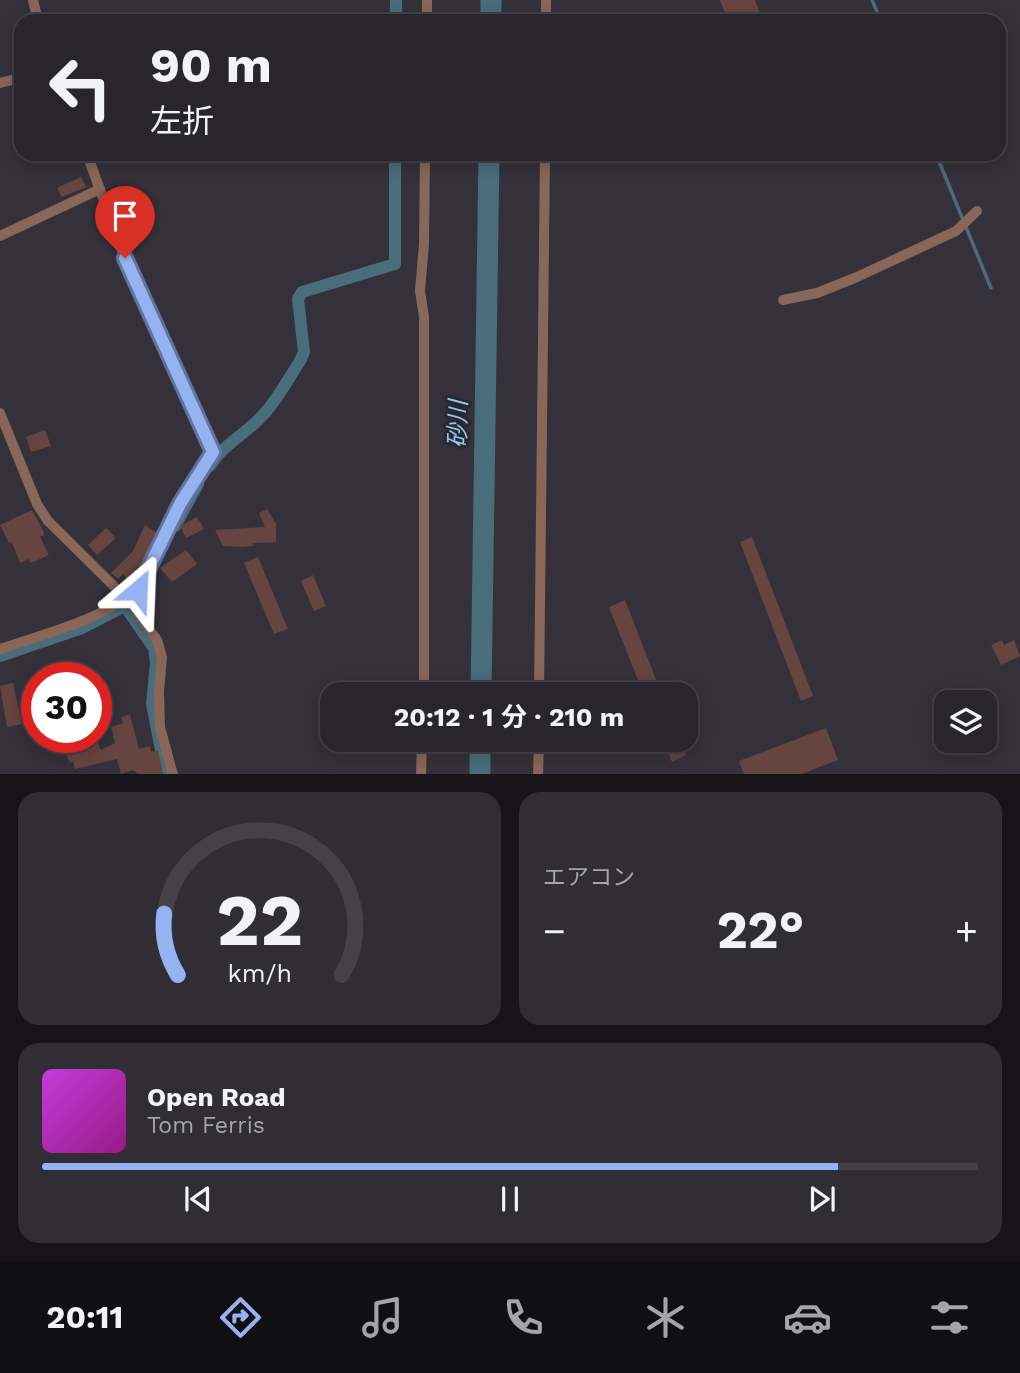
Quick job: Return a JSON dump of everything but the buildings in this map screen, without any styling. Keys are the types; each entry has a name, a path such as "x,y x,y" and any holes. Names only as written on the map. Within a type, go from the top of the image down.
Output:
{"street":[{"path":"0,649 77,624 127,599 138,590 180,504 213,452 125,258 90,161"},
{"path":"424,682 424,317 420,291 424,244 425,161"},
{"path":"539,682 545,161"},
{"path":"0,236 100,189"},
{"path":"783,300 817,293 857,277 956,231 977,211"},
{"path":"0,413 37,504 48,521 127,599 157,640 162,657 160,727 173,774"},
{"path":"421,774 422,752"},
{"path":"538,774 539,752"}],"waterway":[{"path":"396,0 396,14"},
{"name":"砂川","path":"491,0 491,14"},
{"path":"872,0 878,14"},
{"path":"210,466 221,452 267,410 300,361 304,352 298,299 302,292 395,264 395,161"},
{"name":"砂川","path":"481,682 489,161"},
{"path":"939,161 991,288"},
{"path":"175,526 198,484"},
{"path":"0,656 82,628 125,606 154,648 156,662 152,704 166,774"},
{"name":"砂川","path":"480,752 480,774"}],"route":[{"path":"125,258 213,452 180,504 138,590"}]}
